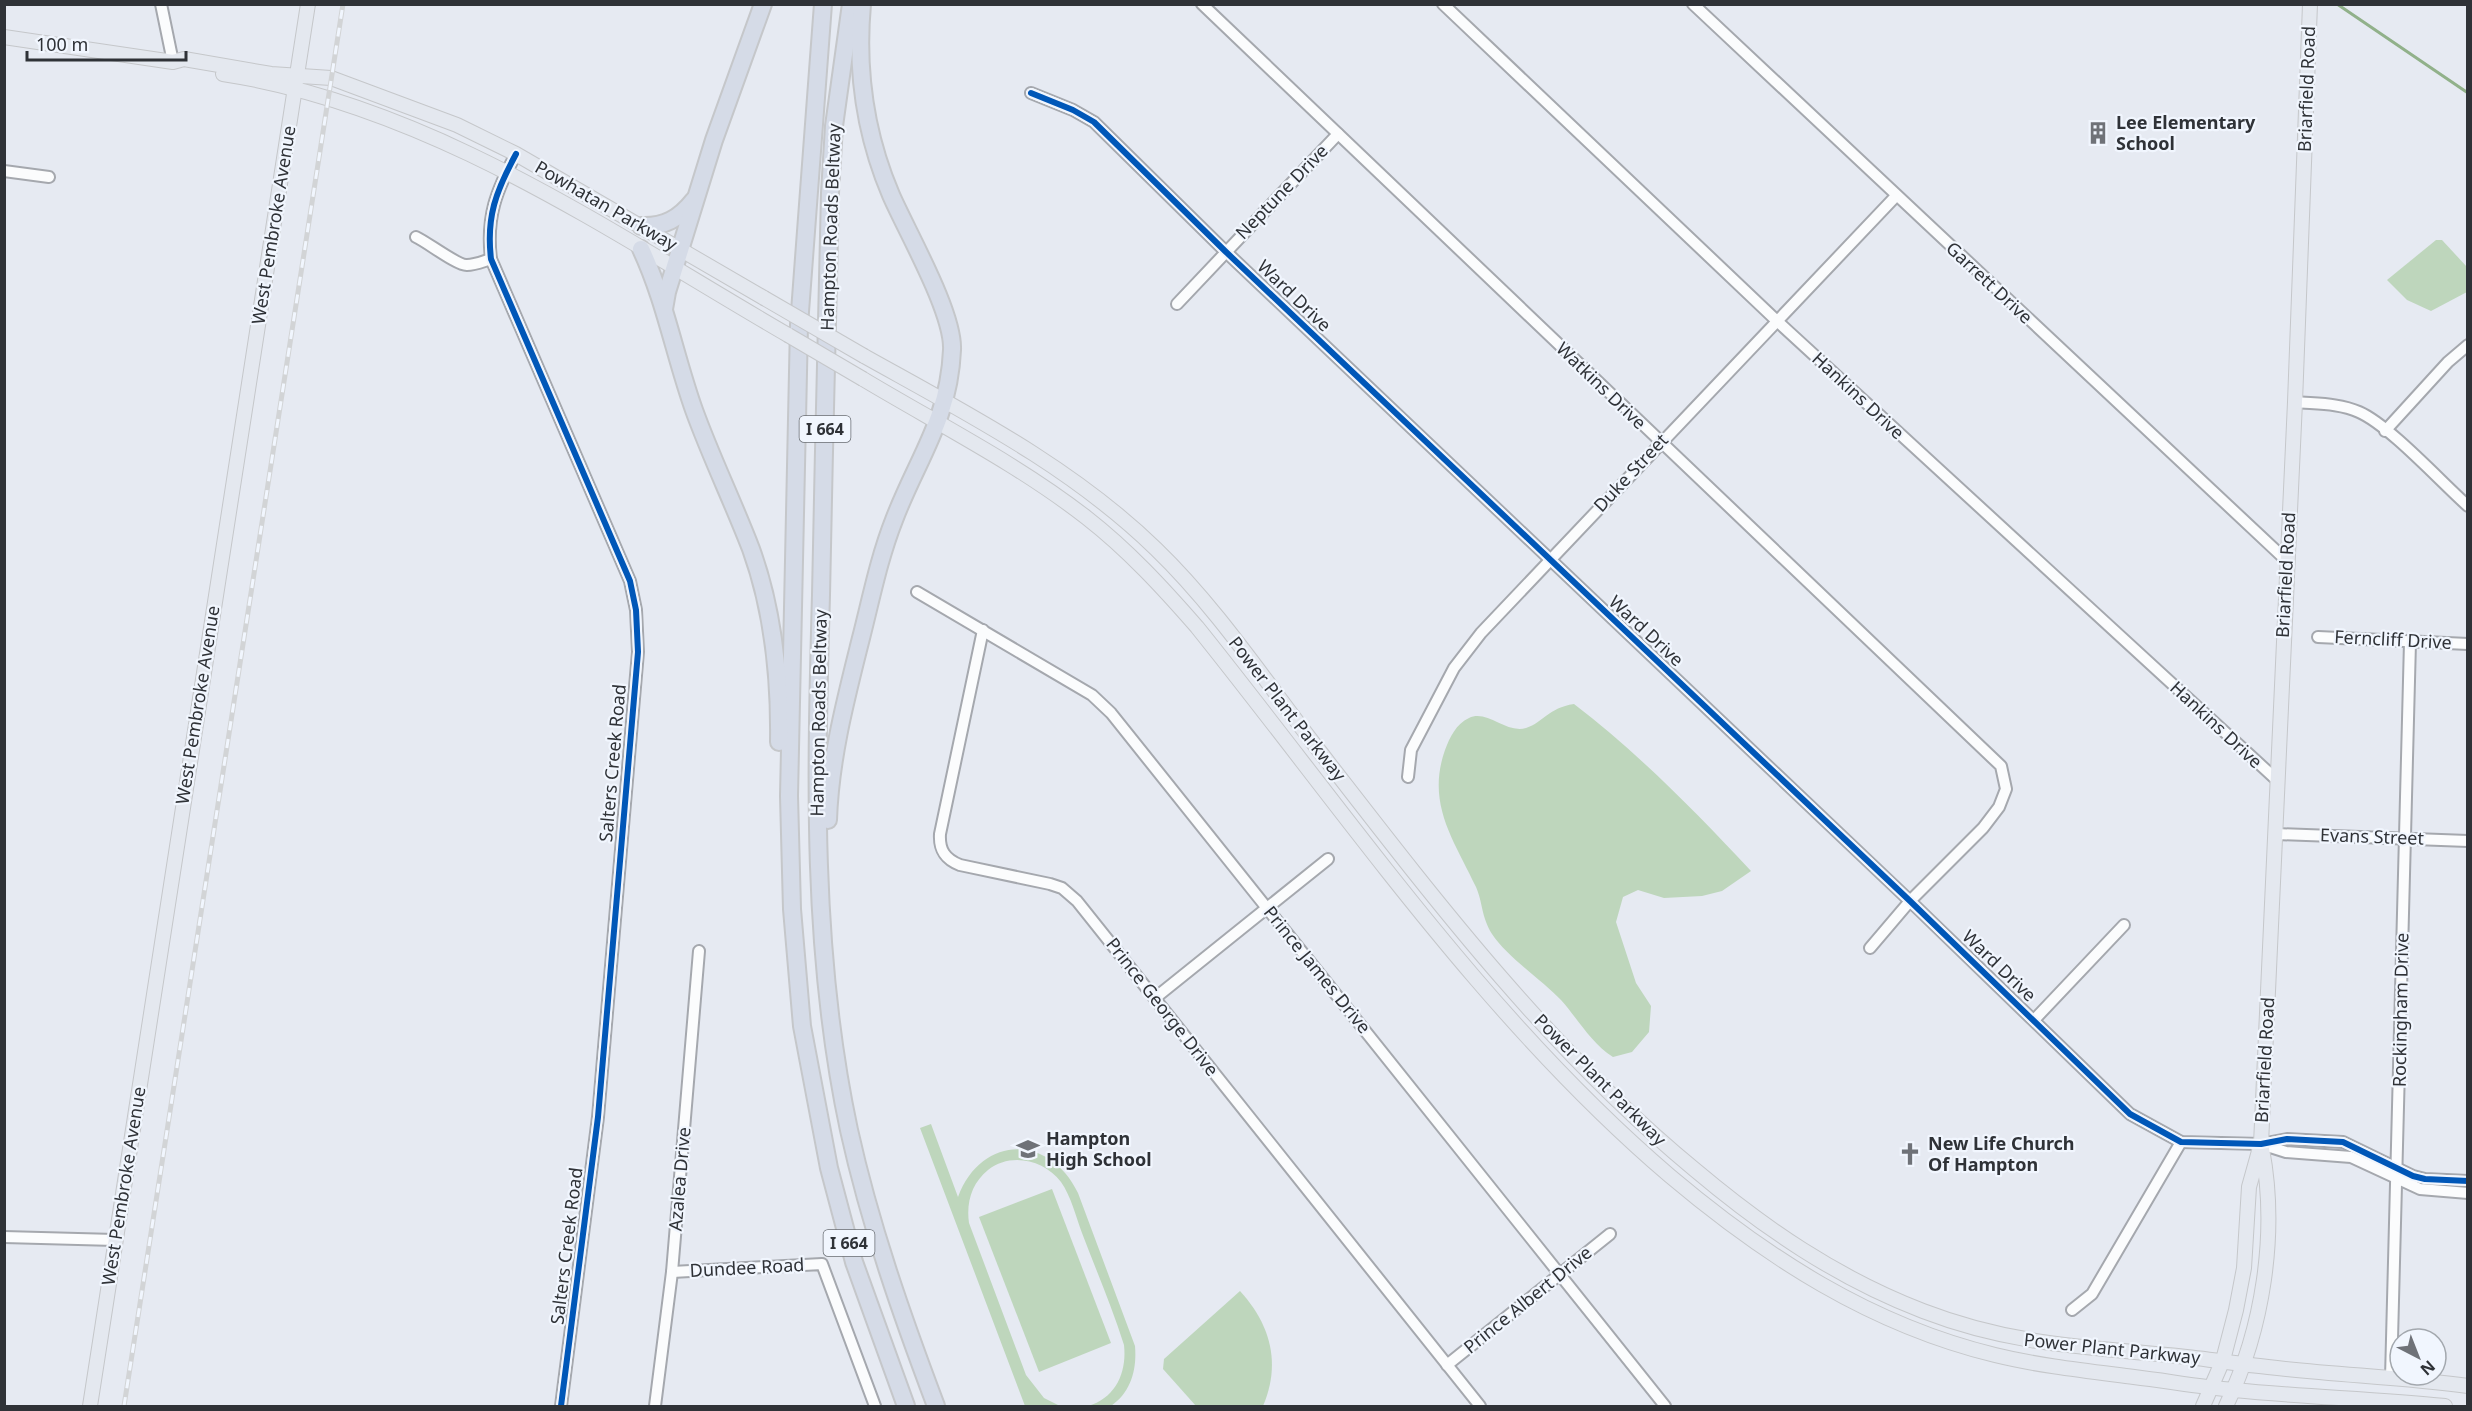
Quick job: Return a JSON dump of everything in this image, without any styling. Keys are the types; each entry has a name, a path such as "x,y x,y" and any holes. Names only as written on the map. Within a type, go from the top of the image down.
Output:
{"highway":[{"path":"665,316 664,304 696,197 763,4"},
{"name":"Hampton Roads Beltway","path":"823,4 799,325 789,796 796,968 810,1075 829,1168 854,1262 906,1407"},
{"name":"Hampton Roads Beltway","path":"851,4 834,126 830,193 817,855 826,981 849,1128 883,1259 936,1407"},
{"path":"817,855 828,824 832,765 844,707 884,549 907,489 938,424 945,401 952,347 950,327 891,195 875,150 861,71 862,4"},
{"path":"641,226 667,223 682,213 696,197"},
{"path":"640,249 665,316 693,408 751,551 762,588 774,649 779,753 789,796"}],"main road":[{"name":"West Pembroke Avenue","path":"90,1407 308,4"},
{"name":"Briarfield Road","path":"2203,1407 2223,1360 2240,1288 2249,1187 2261,1144 2295,402 2310,4"},
{"name":"Powhatan Parkway","path":"4,37 173,62 184,59 298,76 331,78 457,125 516,154 945,401"},
{"name":"Powhatan Parkway","path":"173,62 180,68 230,75 296,91 424,134 507,172 938,424"},
{"name":"Power Plant Parkway","path":"945,401 1068,477 1129,524 1158,551 1209,608 1484,959 1560,1044 1656,1138 1760,1223 1805,1253 1856,1281 1918,1309 1962,1324 2038,1343 2388,1378"},
{"name":"Power Plant Parkway","path":"938,424 1056,495 1088,519 1145,570 1215,649 1494,1001 1612,1126 1726,1222 1780,1261 1847,1300 1901,1324 1955,1343 2031,1363 2234,1390 2372,1404 2445,1407"},
{"name":"Briarfield Road","path":"2226,1407 2244,1364 2258,1307 2266,1250 2269,1188 2261,1144"},
{"name":"Power Plant Parkway","path":"2448,1384 2468,1386"}],"street":[{"path":"161,4 173,62"},
{"name":"Watkins Drive","path":"1202,4 2001,766 2006,789 1999,807 1983,828 1910,902"},
{"name":"Hankins Drive","path":"1443,4 1777,321 2278,782"},
{"name":"Garrett Drive","path":"1693,4 2286,560"},
{"name":"Ward Drive","path":"1031,93 1073,110 1094,122 1226,251 2130,1114 2181,1142 2261,1144"},
{"name":"Neptune Drive","path":"1177,304 1338,134"},
{"name":"Salters Creek Road","path":"516,154 489,221 491,259 630,581 636,610 638,652 597,1117 561,1407"},
{"path":"4,171 49,177"},
{"name":"Duke Street","path":"1408,777 1411,750 1454,668 1480,633 1896,196"},
{"path":"416,237 439,249 457,264 467,266 491,259"},
{"path":"2385,431 2448,362 2468,345"},
{"path":"2295,402 2339,406 2361,412 2468,506"},
{"name":"Prince James Drive","path":"917,591 1102,703 1665,1407"},
{"name":"Prince George Drive","path":"982,630 940,834 943,853 960,865 1043,882 1071,895 1480,1407"},
{"name":"Ferncliff Drive","path":"2318,637 2468,644"},
{"name":"Rockingham Drive","path":"2392,1327 2410,642"},
{"name":"Evans Street","path":"2276,834 2468,841"},
{"path":"1155,998 1328,860"},
{"path":"1870,948 1910,902"},
{"path":"2034,1020 2124,925"},
{"name":"Azalea Drive","path":"655,1407 672,1272 699,951"},
{"path":"2261,1144 2287,1139 2343,1142 2425,1179 2468,1181"},
{"path":"2072,1310 2092,1294 2181,1142"},
{"path":"2261,1144 2286,1152 2351,1157 2420,1189 2468,1193"},
{"name":"Prince Albert Drive","path":"1447,1365 1610,1234"},
{"path":"4,1237 115,1240"},
{"name":"Dundee Road","path":"672,1272 822,1264 875,1407"}],"green space":[{"path":"2436,240 2442,240 2467,267 2467,292 2431,311 2407,300 2387,280"},
{"path":"1574,704 1621,742 1666,784 1751,871 1722,891 1702,896 1664,898 1638,890 1623,897 1616,922 1636,983 1651,1006 1649,1032 1632,1052 1613,1057 1591,1038 1561,1000 1506,951 1492,934 1476,887 1445,821 1439,788 1440,769 1445,750 1454,731 1464,721 1476,716 1511,728 1526,728 1558,709"},
{"path":"931,1124 958,1197 969,1177 982,1162 998,1153 1016,1149 1033,1152 1050,1160 1065,1173 1078,1193 1135,1346 1135,1364 1131,1380 1123,1394 1111,1406 1088,1406 1106,1397 1118,1383 1124,1365 1124,1345 1065,1188 1046,1168 1027,1161 1007,1161 997,1164 982,1175 969,1200 969,1223 1026,1375 1044,1398 1060,1406 1025,1406 920,1128"},
{"path":"1052,1189 1111,1343 1039,1372 979,1217"},
{"path":"1240,1291 1259,1317 1270,1345 1271,1375 1263,1406 1196,1406 1163,1369 1164,1359"}],"waterway":[{"path":"2337,4 2468,93"}],"railway":[{"path":"124,1406 343,4"}],"cycle path":[{"path":"1031,93 1073,110 1094,122 1225,251 1910,901 2130,1114 2181,1142 2261,1144 2287,1139 2343,1142 2413,1176 2425,1179 2468,1181"},
{"path":"516,154 498,192 491,217 491,259 630,581 636,610 638,652 598,1117 561,1406"}],"place":[{"name":"Lee Elementary School","path":"2098,133"},
{"name":"Hampton High School","path":"1028,1149"},
{"name":"New Life Church Of Hampton","path":"1910,1154"}]}
